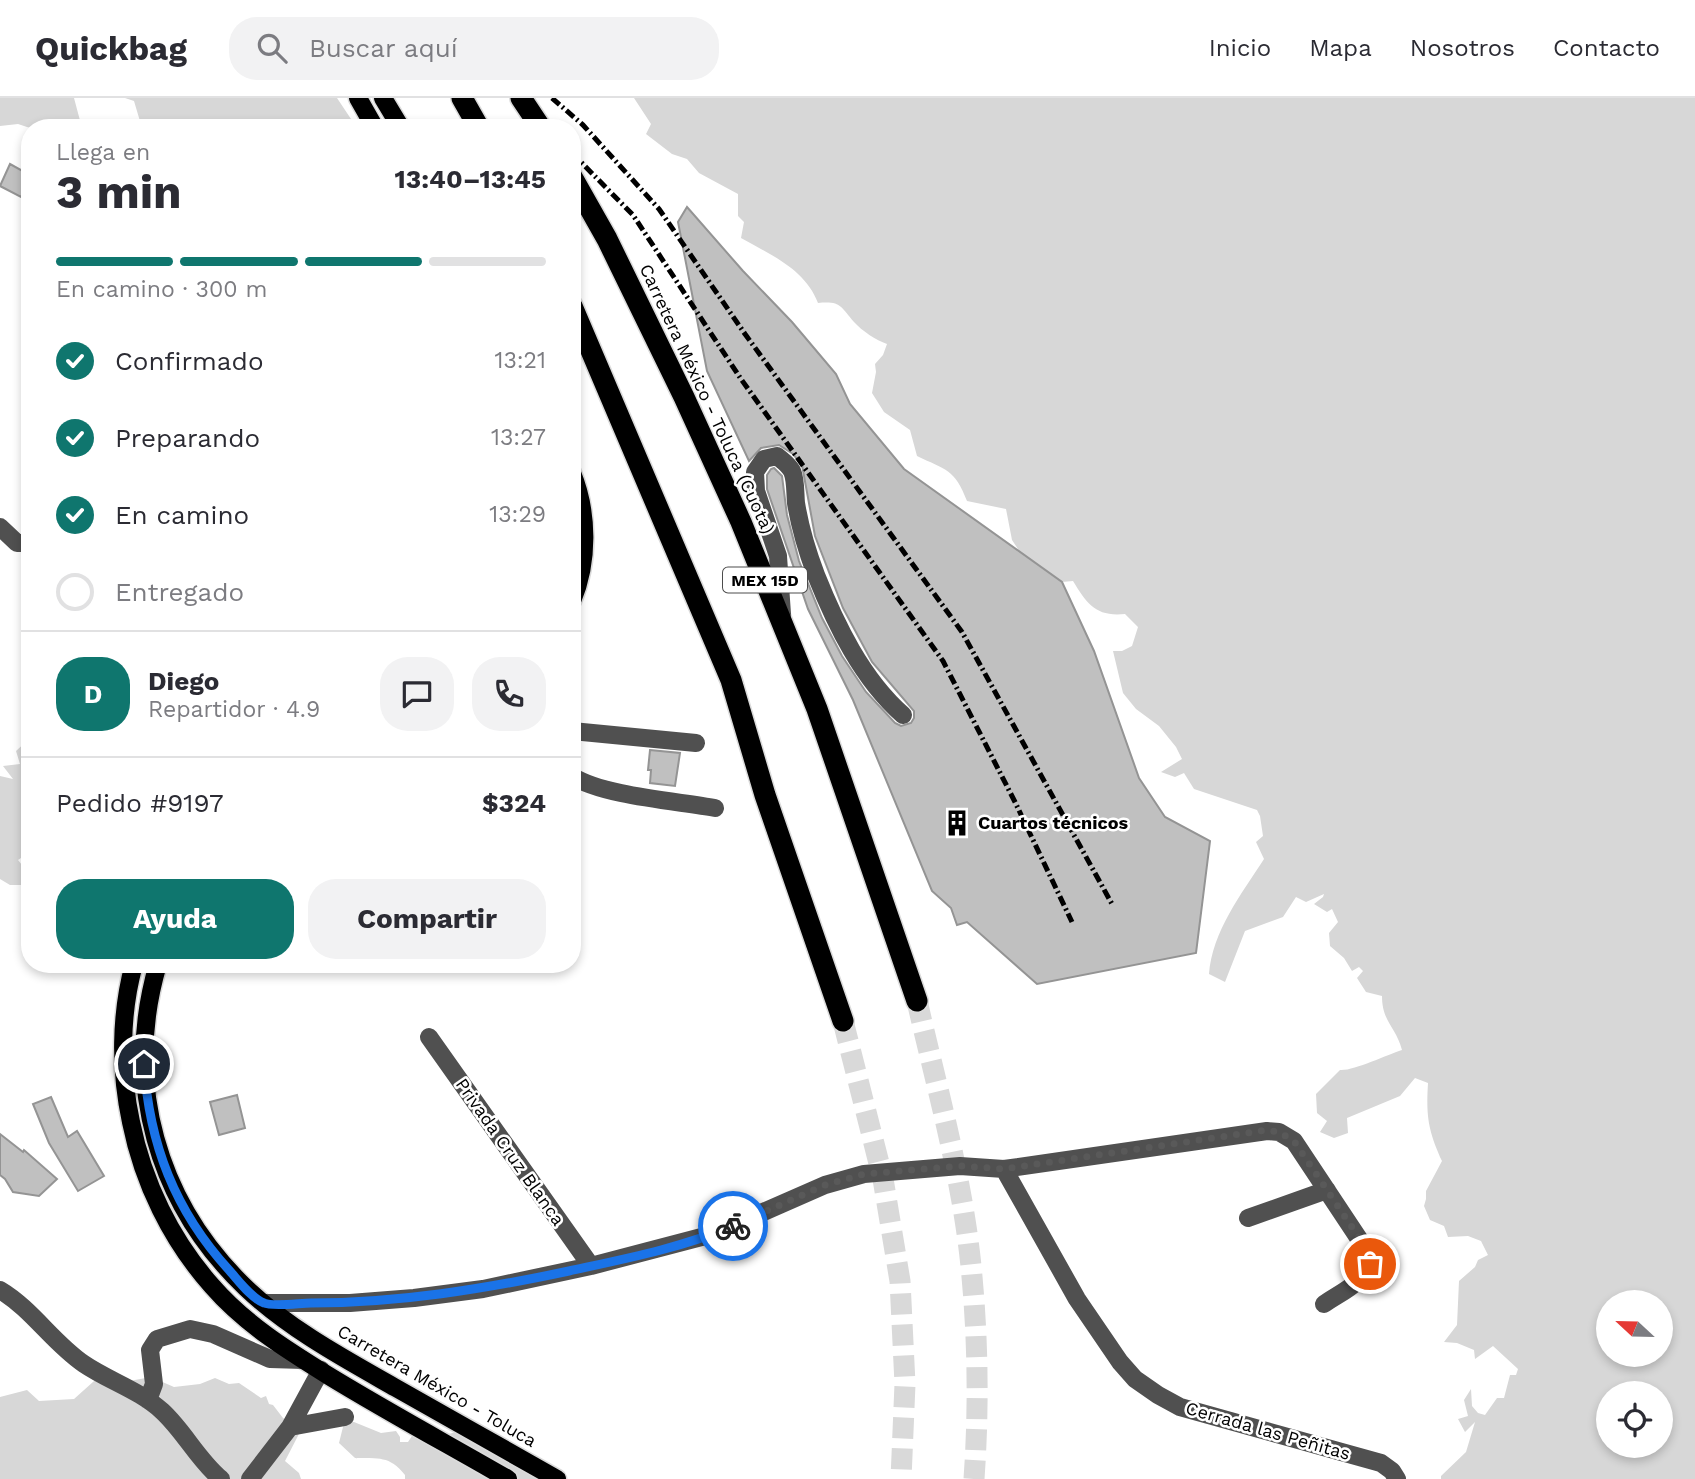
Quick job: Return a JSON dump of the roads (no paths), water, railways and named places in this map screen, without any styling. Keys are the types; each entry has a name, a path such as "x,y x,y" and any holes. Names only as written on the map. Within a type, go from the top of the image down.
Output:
{"highway":[{"path":"462,98 474,119"},
{"path":"521,98 535,119"},
{"name":"Carretera México - Toluca (Cuota)","path":"581,193 607,239 684,397 741,522 817,709 917,1000"},
{"path":"581,327 731,680 765,795 843,1021"}],"main road":[{"path":"358,98 370,119"},
{"path":"383,98 396,119"},
{"path":"581,507 584,536 581,564"},
{"path":"132,973 125,1009 124,1061 128,1109 144,1172 174,1234 211,1286 249,1322 303,1360 508,1479"},
{"name":"Carretera México - Toluca","path":"156,973 143,1046 148,1108 157,1146 183,1208 198,1234 233,1275 264,1303 317,1342 557,1479"}],"street":[{"path":"783,625 778,556 756,491 755,472 764,459 777,456 793,473 803,537 836,618 859,662 886,700 903,715"},
{"path":"0,527 17,543 21,543"},
{"path":"581,732 696,743"},
{"path":"581,780 609,790 715,808"},
{"name":"Privada Cruz Blanca","path":"429,1037 591,1266"},
{"path":"264,1303 350,1303 414,1298 483,1289 591,1266 713,1234 825,1185 864,1174 960,1166 1004,1169 1267,1130 1279,1132 1294,1141 1371,1258 1361,1279 1324,1304"},
{"name":"Cerrada las Peñitas","path":"1004,1169 1077,1299 1120,1362 1135,1379 1180,1407 1381,1463 1392,1471 1397,1479"},
{"path":"1248,1218 1327,1190"},
{"path":"0,1290 14,1298 54,1340 77,1359 148,1400 163,1412 221,1479"},
{"path":"148,1400 153,1384 150,1350 157,1339 190,1329 213,1334 270,1359 303,1360"},
{"path":"250,1479 290,1427 321,1370"},
{"path":"290,1427 345,1417"}],"tunnel":[{"path":"917,1001 955,1166 971,1266 977,1372 974,1479"},
{"path":"843,1021 883,1179 900,1281 905,1384 901,1479"}],"railway":[{"path":"516,98 538,119"},
{"path":"552,98 576,119"},
{"path":"581,123 659,209 745,334 962,632 1112,904"},
{"path":"581,162 633,215 741,379 943,661 1072,922"}],"place":[{"name":"Cuartos técnicos","path":"957,823"}]}
